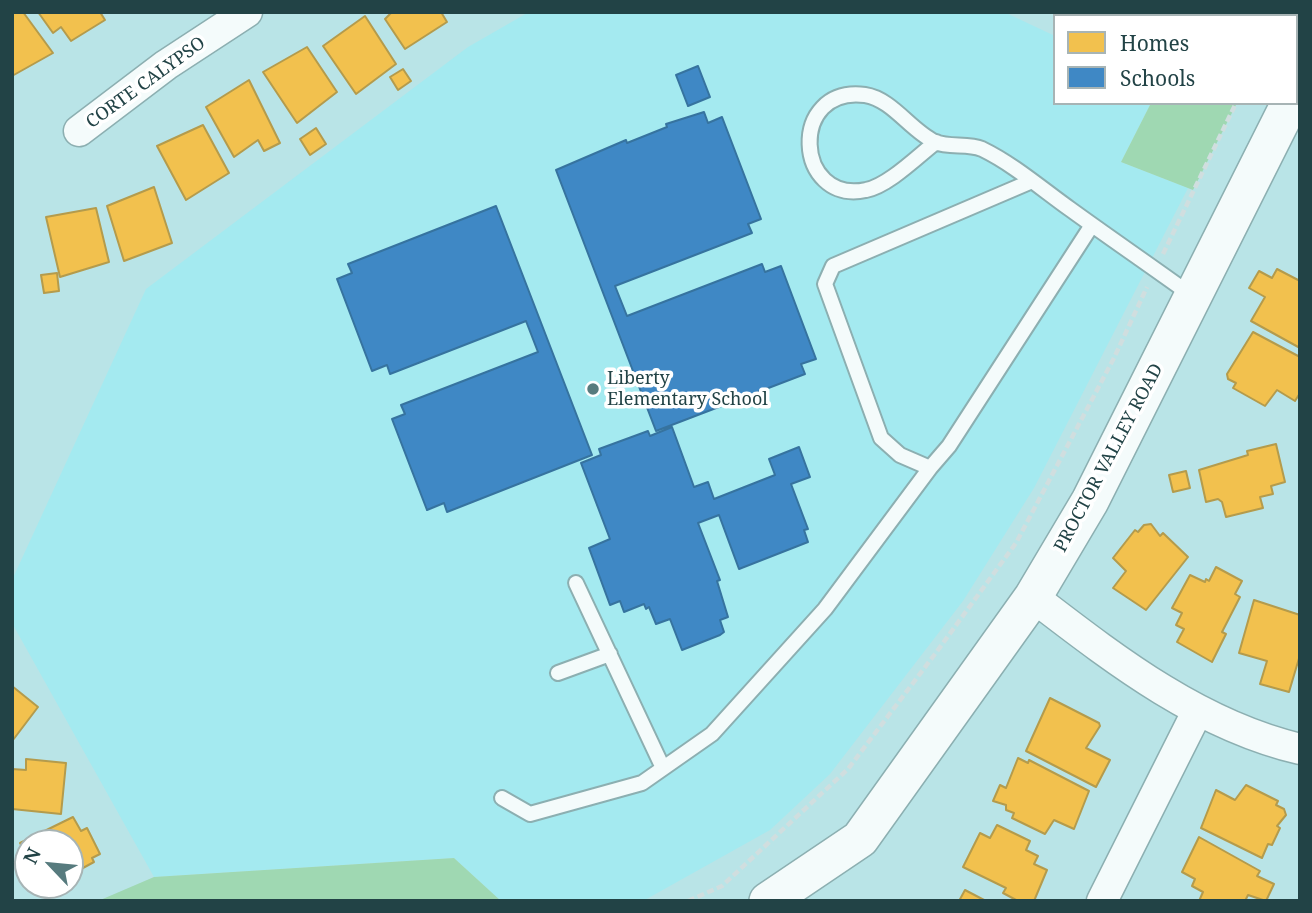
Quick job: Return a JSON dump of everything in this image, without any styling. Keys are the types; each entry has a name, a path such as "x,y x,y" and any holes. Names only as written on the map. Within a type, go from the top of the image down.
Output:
{"street":[{"name":"CORTE CALYPSO","path":"79,131 166,65 247,12"},
{"name":"PROCTOR VALLEY ROAD","path":"768,901 860,839 1033,597 1090,502 1289,105"},
{"path":"1033,597 1091,641 1197,712 1258,739 1300,749"},
{"path":"1101,901 1197,712"}],"lane":[{"path":"936,142 880,185 851,191 836,187 824,179 809,153 808,138 822,109 836,99 852,94 869,96 883,103 936,142 980,148 1032,181 1193,296"},
{"path":"930,468 900,456 881,438 824,284 833,266 1032,181"},
{"path":"502,798 530,814 642,783 712,734 825,609 949,446 1092,225"},
{"path":"576,583 663,768"},
{"path":"558,673 610,653"}],"path":[{"path":"688,901 722,886 848,769 1016,543 1114,358 1235,105"}],"shaded area":[{"name":"Liberty Elementary School","path":"529,12 1004,12 1053,35 1053,105 1150,105 1121,162 1188,188 1034,488 963,601 830,774 770,830 643,901 501,901 454,858 154,877 12,623 12,580 146,289 468,47"}],"green space":[{"path":"1150,105 1236,105 1193,190 1121,162"},
{"path":"454,858 501,901 98,901 154,877"}],"building: Homes":[{"path":"12,12 23,12 53,53 12,76"},
{"path":"38,12 100,12 105,20 71,41 61,27 53,33"},
{"path":"392,12 441,12 447,22 405,49 385,19"},
{"path":"1117,12 1163,12 1162,14 1116,14"},
{"path":"365,16 396,64 356,94 323,46"},
{"path":"307,47 337,92 297,123 263,72"},
{"path":"403,69 411,81 398,90 390,77"},
{"path":"249,80 280,143 264,151 258,140 234,157 206,107"},
{"path":"203,125 229,173 186,200 157,146"},
{"path":"316,128 326,144 310,155 300,139"},
{"path":"154,187 172,243 124,261 107,206"},
{"path":"96,208 109,262 60,277 46,217"},
{"path":"1277,269 1300,281 1300,348 1251,321 1265,297 1249,288 1259,271 1272,278"},
{"path":"57,273 59,291 44,293 41,275"},
{"path":"1253,332 1300,357 1300,393 1295,401 1277,390 1265,406 1233,388 1236,383 1228,379 1227,374"},
{"path":"1276,444 1285,482 1271,486 1273,494 1260,497 1263,508 1226,517 1222,502 1218,499 1206,502 1199,470 1248,455 1247,451"},
{"path":"1186,471 1190,488 1173,492 1169,475"},
{"path":"1151,524 1160,536 1163,533 1188,557 1146,610 1113,588 1126,571 1113,558 1135,530 1138,532 1144,525"},
{"path":"1216,567 1242,581 1235,594 1240,597 1222,632 1226,634 1212,662 1177,642 1184,629 1176,625 1182,613 1172,608 1190,575 1205,582 1206,579 1209,581"},
{"path":"1254,600 1300,615 1300,655 1289,692 1260,684 1267,661 1239,653"},
{"path":"12,686 38,707 13,740 12,739"},
{"path":"1050,698 1099,723 1100,726 1086,748 1110,760 1096,787 1026,751"},
{"path":"1018,758 1028,763 1029,760 1089,791 1074,829 1054,820 1045,834 1012,818 1014,813 1006,810 1006,805 993,801 1000,785 1006,788"},
{"path":"26,759 66,763 61,814 12,809 12,769 26,770"},
{"path":"1246,785 1278,801 1276,805 1284,809 1286,815 1277,826 1280,828 1262,858 1201,828 1216,790 1235,800"},
{"path":"73,817 80,829 49,829"},
{"path":"997,825 1030,841 1026,850 1038,856 1034,864 1047,870 1034,901 1018,901 1003,893 1006,888 963,867 980,833 990,838"},
{"path":"87,828 100,854 92,858 94,862 84,867 84,830"},
{"path":"1199,837 1260,871 1257,876 1274,884 1266,901 1248,895 1245,901 1199,901 1203,892 1192,886 1195,879 1182,872"},
{"path":"965,890 986,901 959,901"}],"building: Schools":[{"path":"698,66 710,97 688,106 676,75"},
{"path":"704,112 708,123 722,117 761,219 748,224 752,233 615,286 627,316 762,264 765,272 781,266 816,359 801,364 805,374 656,431 556,170 626,140 627,143 667,127 666,124"},
{"path":"496,206 592,455 447,512 444,503 427,510 392,419 405,414 401,405 538,352 526,321 390,374 387,365 372,371 337,279 352,273 348,264"},
{"path":"672,427 694,487 708,482 714,499 775,475 769,459 799,447 810,477 791,484 808,529 804,530 808,542 739,569 719,515 698,523 720,580 717,581 728,617 720,620 724,632 720,635 682,650 670,619 656,624 649,607 646,609 644,604 624,612 620,601 610,605 589,548 610,539 581,463 601,455 599,449 648,431 650,436"}],"place":[{"name":"Liberty Elementary School","path":"593,389"}]}
